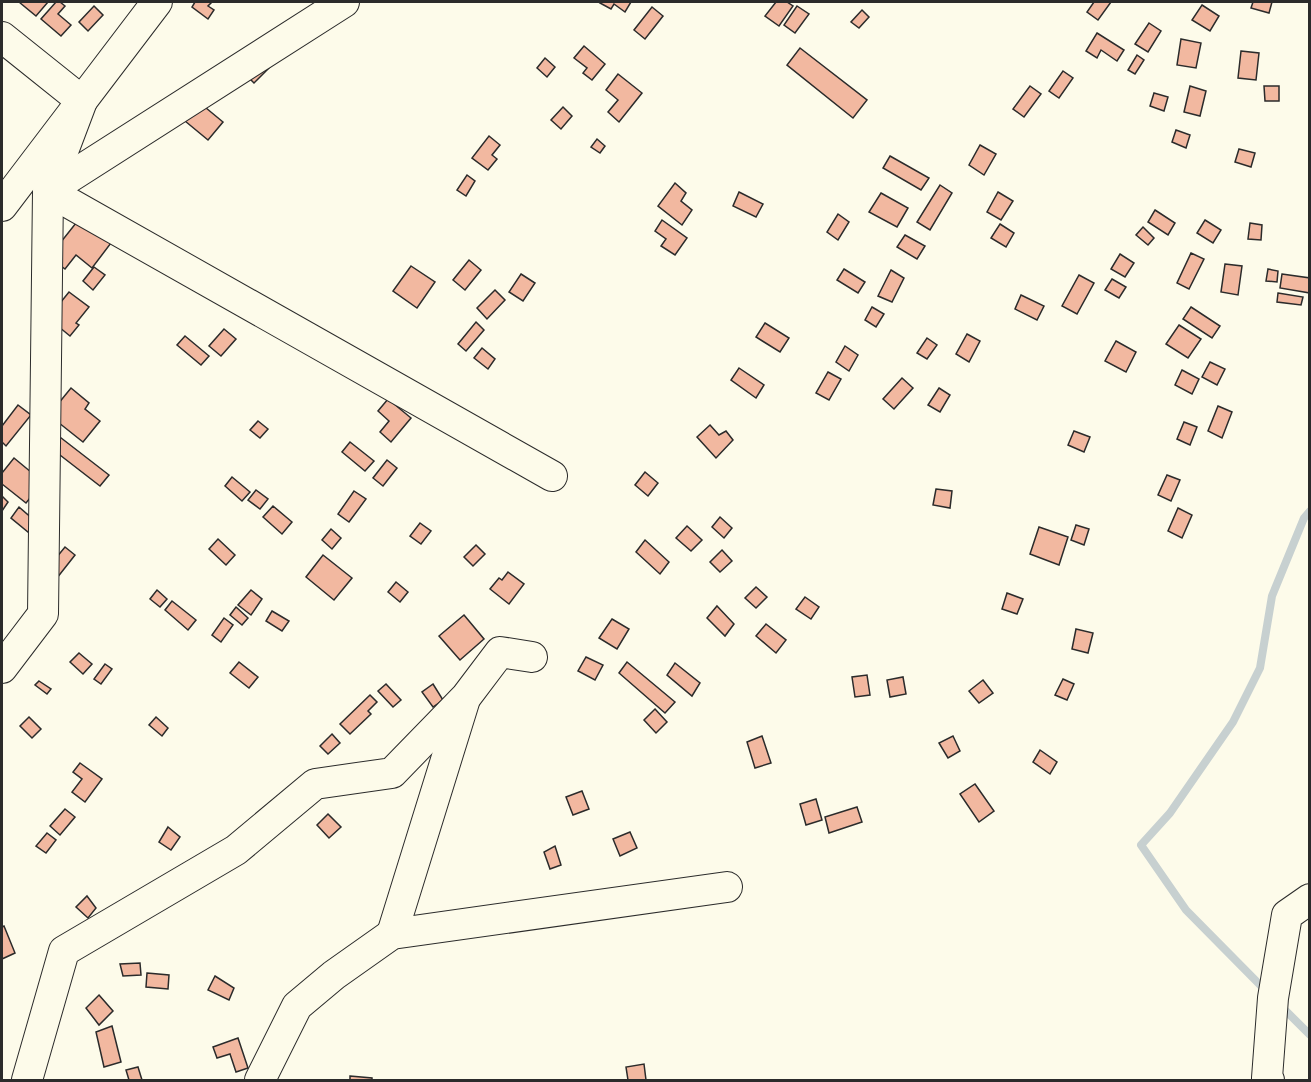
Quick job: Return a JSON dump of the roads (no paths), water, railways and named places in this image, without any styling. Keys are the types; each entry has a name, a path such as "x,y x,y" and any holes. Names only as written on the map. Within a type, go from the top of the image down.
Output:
{"street":[{"path":"2,206 157,2"},
{"path":"48,191 344,2"},
{"path":"2,37 82,101"},
{"path":"2,668 43,614 48,191 82,101"},
{"path":"48,191 552,476"},
{"path":"27,1080 64,951 236,850 315,784 392,773 466,697 500,652 532,657"},
{"path":"392,934 466,697"},
{"path":"260,1080 297,1006 334,975 392,934 727,887"},
{"path":"1269,1080 1267,1078 1273,998 1287,915 1310,899"}],"waterway":[{"path":"1267,992 1186,910 1141,845 1170,813 1233,722 1260,668 1272,596 1304,518 1310,511"},
{"path":"1280,1005 1310,1035"}]}
